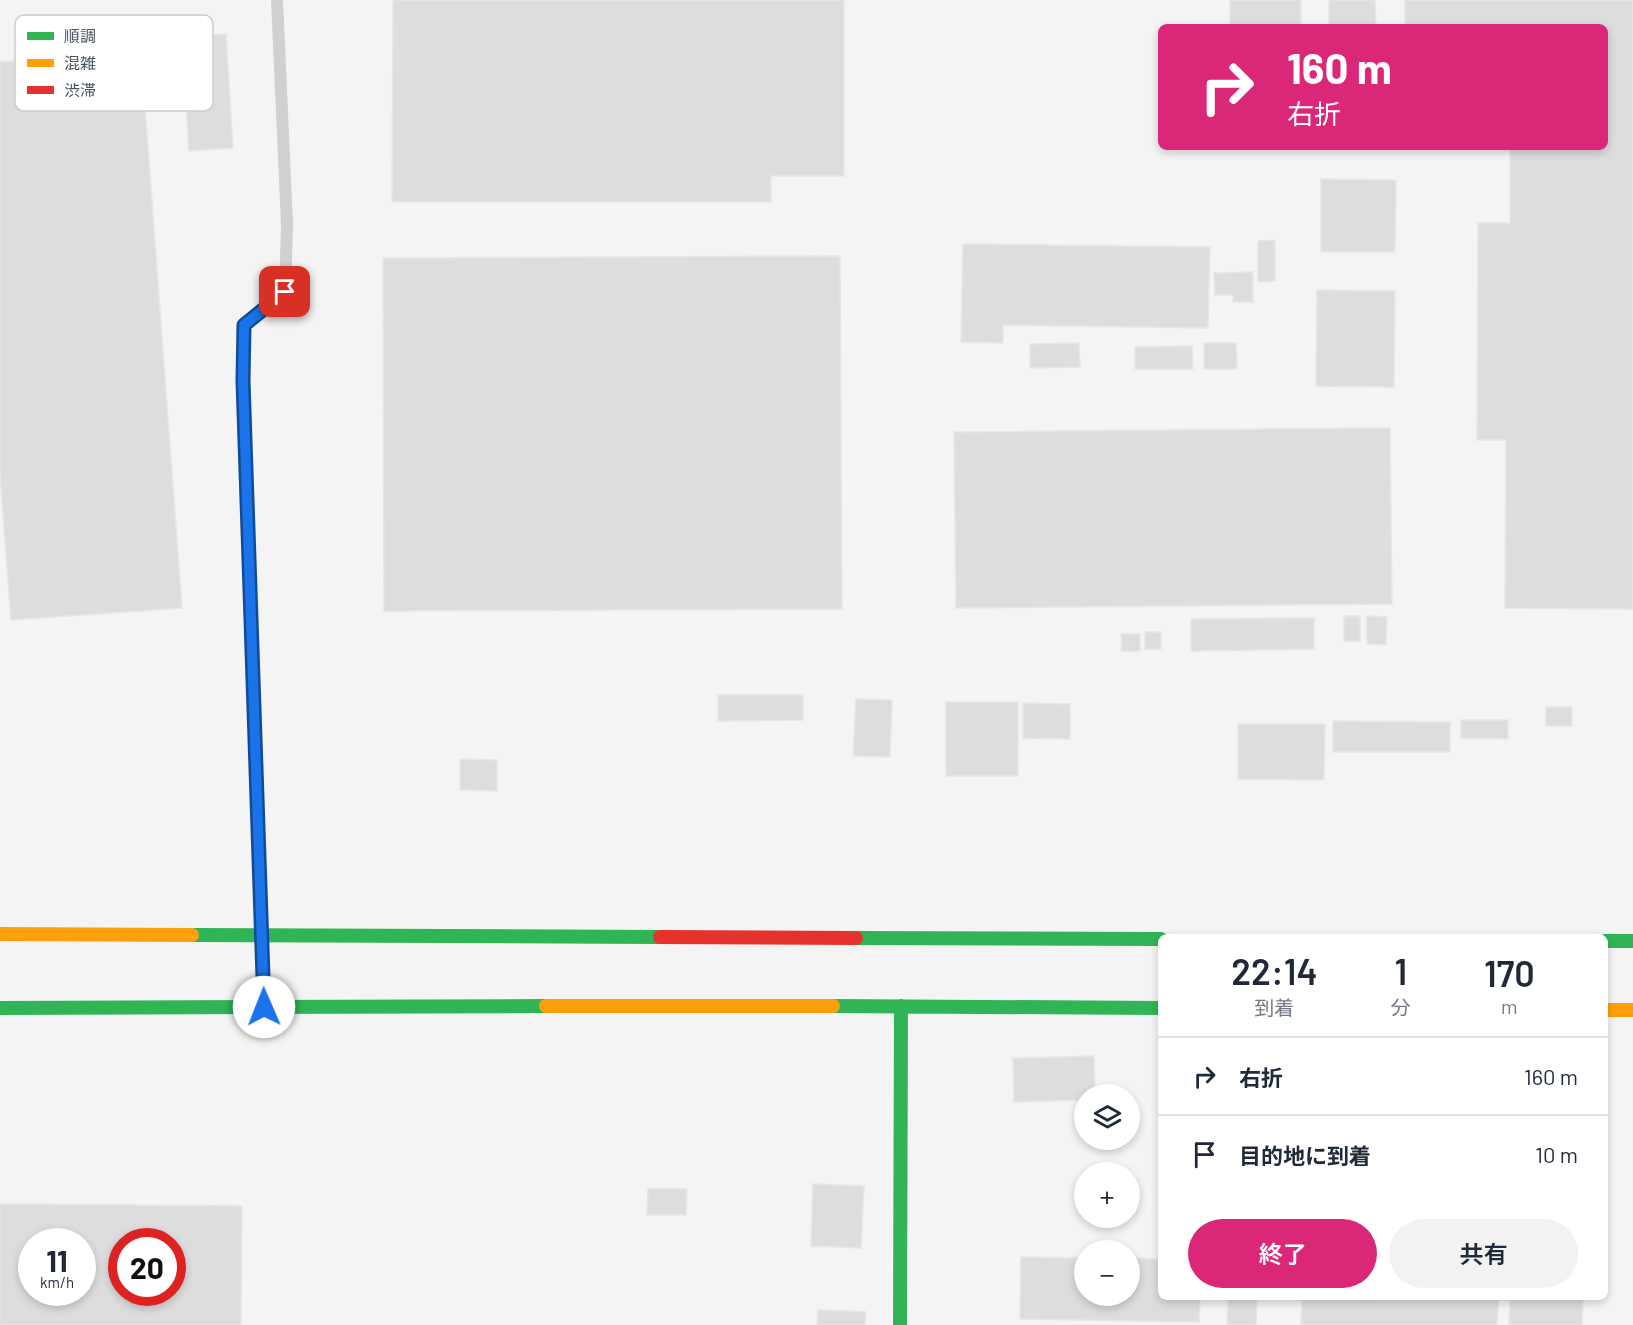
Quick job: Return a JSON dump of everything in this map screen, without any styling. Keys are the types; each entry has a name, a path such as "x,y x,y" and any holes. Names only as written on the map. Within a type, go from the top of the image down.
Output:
{"street":[{"path":"0,934 1158,939"},
{"path":"1608,941 1633,941"},
{"path":"900,1325 901,1006"},
{"path":"0,1008 901,1006 1158,1008"},
{"path":"1608,1010 1633,1011"}],"lane":[{"path":"264,1007 243,381 244,325 285,292 287,224 277,0"}],"building":[{"path":"393,0 844,0 844,176 771,176 771,202 392,202"},
{"path":"1230,0 1301,0 1301,24 1230,24"},
{"path":"1329,0 1375,0 1376,24 1329,24"},
{"path":"1405,0 1633,0 1633,609 1505,608 1506,440 1477,440 1478,223 1510,223 1510,150 1608,150 1608,24 1405,24"},
{"path":"226,34 233,148 189,151 187,111 213,111 213,35"},
{"path":"15,61 15,111 145,111 182,608 11,620 0,475 0,62"},
{"path":"1321,179 1396,180 1395,252 1321,252"},
{"path":"1275,240 1275,281 1258,282 1258,241"},
{"path":"963,244 1210,247 1208,328 1003,325 1003,343 961,342"},
{"path":"840,256 842,609 384,611 383,258"},
{"path":"1253,272 1253,302 1233,302 1233,295 1215,295 1214,273"},
{"path":"1317,290 1395,291 1394,387 1316,386"},
{"path":"1079,343 1080,367 1030,368 1030,344"},
{"path":"1204,343 1236,343 1237,369 1204,369"},
{"path":"1192,346 1193,369 1135,369 1135,347"},
{"path":"1390,428 1392,604 956,608 954,432"},
{"path":"1344,616 1360,616 1360,641 1344,641"},
{"path":"1367,616 1387,617 1386,645 1367,644"},
{"path":"1314,618 1314,649 1191,651 1191,619"},
{"path":"1145,632 1161,632 1161,649 1145,649"},
{"path":"1121,634 1140,634 1140,651 1122,651"},
{"path":"718,695 803,695 803,720 718,721"},
{"path":"856,699 892,700 890,757 853,756"},
{"path":"946,702 1018,702 1018,776 946,776"},
{"path":"1023,703 1070,704 1070,739 1023,738"},
{"path":"1546,707 1572,707 1572,726 1546,726"},
{"path":"1461,720 1508,720 1508,739 1461,738"},
{"path":"1333,721 1450,722 1450,752 1333,752"},
{"path":"1238,724 1325,724 1324,780 1238,779"},
{"path":"460,759 497,760 497,791 460,790"},
{"path":"1094,1056 1095,1084 1074,1084 1074,1100 1014,1102 1013,1058"},
{"path":"813,1184 864,1186 861,1248 811,1246"},
{"path":"648,1189 687,1189 686,1215 647,1215"},
{"path":"0,1204 242,1206 241,1325 0,1325"},
{"path":"1021,1257 1074,1258 1074,1306 1140,1306 1140,1258 1158,1259 1158,1300 1200,1300 1199,1322 1020,1319"},
{"path":"1228,1300 1257,1300 1256,1325 1227,1325"},
{"path":"1302,1300 1499,1300 1497,1325 1301,1325"},
{"path":"1510,1300 1583,1300 1582,1325 1509,1325"},
{"path":"818,1310 866,1312 865,1325 817,1325"}],"traffic: fast":[{"path":"192,935 660,937"},
{"path":"856,938 1158,939"},
{"path":"1608,941 1633,941"},
{"path":"0,1008 546,1006"},
{"path":"833,1006 1158,1008"},
{"path":"900,1325 901,1006"}],"traffic: slow":[{"path":"0,934 192,935"},
{"path":"546,1006 833,1006"},
{"path":"1608,1010 1633,1010"}],"traffic: jam":[{"path":"660,937 856,938"}],"route":[{"path":"264,1007 243,381 244,325 285,292"}]}
